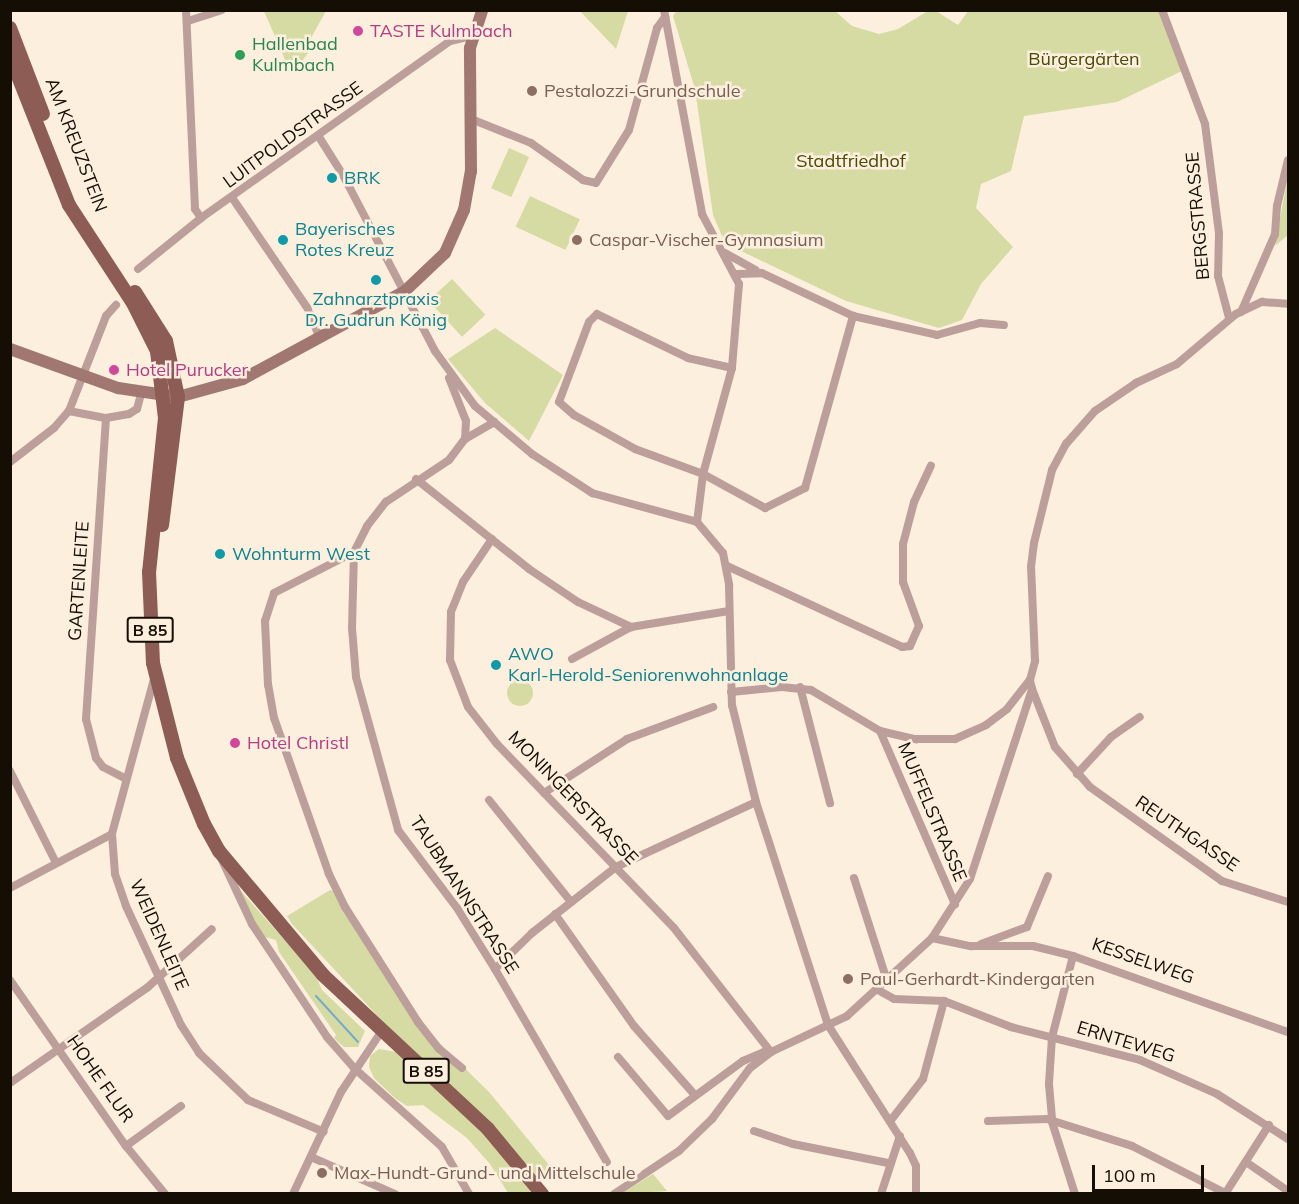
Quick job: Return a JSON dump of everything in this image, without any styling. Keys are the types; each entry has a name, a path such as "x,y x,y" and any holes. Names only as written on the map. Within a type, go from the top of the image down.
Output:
{"main road":[{"name":"AM KREUZSTEIN","path":"10,28 77,204 160,329 173,363 172,398"},
{"name":"AM KREUZSTEIN","path":"10,56 69,205 152,337 172,398"},
{"name":"B 85","path":"172,398 149,572 154,679 177,758 219,851 323,975 381,1032 488,1129 542,1194"},
{"name":"B 85","path":"172,398 156,574 161,663 184,759 236,873"}],"street":[{"path":"186,10 195,209 201,218"},
{"path":"188,21 221,10"},
{"path":"12,352 82,377 141,394 172,398 243,379 405,291 432,269 456,233 471,172 472,36 482,10"},
{"name":"BERGSTRASSE","path":"1162,10 1205,124 1219,233 1218,276 1235,314"},
{"path":"471,119 531,143 590,183 599,180 629,130 657,28 665,14"},
{"path":"665,14 702,214 718,248 737,274 739,310 732,368 703,474 697,522"},
{"name":"LUITPOLDSTRASSE","path":"138,269 201,218 233,199 450,41 472,36"},
{"path":"319,137 446,369 466,421 465,439"},
{"path":"1235,314 1275,234 1277,206 1288,160"},
{"path":"233,199 308,309 320,339"},
{"path":"718,248 762,273 853,316 938,335 980,322 1004,325"},
{"path":"737,274 762,273"},
{"path":"731,692 800,687 822,694 880,731 916,739 955,739 986,725 1007,709 1030,680 1035,645 1031,567 1044,497 1059,456 1095,411 1136,383 1178,364 1235,314 1262,302 1288,304"},
{"path":"10,462 54,428 69,411 106,316 116,305"},
{"path":"732,368 663,348 604,315 597,314 589,322 559,402 574,415 635,449 703,474 765,508 805,488 853,316"},
{"path":"446,369 474,406 532,454 592,493 697,522 715,539 727,566 731,692 756,802 828,1025 846,1057 900,1136 915,1166 916,1194"},
{"path":"69,411 106,418 137,409 141,394"},
{"name":"GARTENLEITE","path":"106,418 86,719 96,758 103,767 125,778"},
{"path":"462,1068 444,1054 422,1028 345,907 318,844 274,718 266,653 265,621 269,601 283,586 354,552 376,514 416,479 449,460 465,439 494,422"},
{"path":"727,566 902,647 910,646 919,626 903,582 903,544 914,502 931,466"},
{"path":"416,479 492,540 578,602 631,627"},
{"name":"MONINGERSTRASSE","path":"492,540 457,594 448,635 450,660 468,706 544,793 674,928 771,1052"},
{"name":"TAUBMANNSTRASSE","path":"354,552 352,628 356,677 398,830 457,908 607,1162"},
{"path":"572,659 631,627 729,610"},
{"name":"WEIDENLEITE","path":"154,679 125,778 112,834 115,874 181,1025 219,1075 264,1109 324,1132"},
{"name":"REUTHGASSE","path":"1030,680 1055,747 1077,774 1115,806 1222,881 1288,902"},
{"path":"800,687 830,803"},
{"path":"618,1057 663,1114 668,1116 694,1094 743,1061 771,1052 847,1016 878,990 932,938 970,879 1032,689"},
{"path":"544,793 617,744 662,722 713,707"},
{"path":"1077,774 1111,737 1140,717"},
{"name":"MUFFELSTRASSE","path":"880,731 955,904"},
{"path":"10,771 55,861"},
{"path":"489,800 571,902"},
{"path":"495,969 555,914 616,867 756,802"},
{"path":"10,888 55,861 112,834"},
{"path":"219,851 236,894 300,1000 354,1068 442,1147 469,1194"},
{"name":"KESSELWEG","path":"981,944 1027,927 1048,876"},
{"path":"854,878 887,981"},
{"path":"555,914 628,1019 694,1094"},
{"path":"10,1083 160,977 212,928"},
{"name":"KESSELWEG","path":"932,938 981,944 1033,946 1073,956 1288,1032"},
{"path":"1073,956 1052,1037 1052,1122 1075,1194"},
{"name":"HOHE FLUR","path":"10,980 126,1146 165,1194"},
{"name":"ERNTEWEG","path":"878,990 894,999 944,1001 993,1021 1110,1050 1159,1068 1217,1094 1288,1139"},
{"path":"891,1120 923,1079 944,1001"},
{"path":"293,1194 354,1068 381,1032"},
{"path":"614,1194 661,1164 712,1119 740,1078 771,1052"},
{"path":"126,1146 181,1106"},
{"path":"988,1121 1040,1118 1132,1146 1225,1193 1269,1125"},
{"path":"754,1131 793,1144 888,1163"},
{"path":"881,1194 888,1163 900,1136"},
{"path":"311,1157 395,1194"},
{"path":"1246,1162 1288,1191"}],"green space":[{"name":"Stadtfriedhof","path":"677,10 835,11 852,26 879,34 898,29 928,11 936,11 958,25 968,11 1159,11 1182,71 1117,102 1024,116 1011,171 981,184 976,208 1013,247 981,284 962,320 939,328 846,301 739,250 722,236 713,215 695,89 673,16"},
{"path":"264,11 326,11 311,38 311,49 297,68 286,62"},
{"path":"580,11 628,11 616,49"},
{"path":"509,148 529,157 511,197 491,188"},
{"path":"1288,178 1288,235 1275,246 1285,192"},
{"path":"530,196 580,219 565,250 516,227"},
{"path":"452,279 485,315 462,337 429,301"},
{"path":"495,328 563,375 529,441 485,403 448,359"},
{"path":"520,680 529,684 533,693 529,702 520,706 511,702 507,693 511,684"},
{"path":"239,889 315,974 322,990 365,1031 358,1047 344,1047 334,1038 336,1035 279,952 276,940 265,937 252,920"},
{"path":"330,890 338,893 418,1022 489,1092 554,1171 536,1186 292,924 287,916"},
{"path":"379,1049 396,1052 473,1121 537,1193 508,1193 490,1164 467,1138 423,1105 407,1106 396,1099 374,1078 369,1067 370,1056"},
{"path":"653,1174 667,1191 621,1194"}],"waterway":[{"path":"316,996 358,1042"}],"place":[{"name":"TASTE Kulmbach","path":"358,31"},
{"name":"Hallenbad Kulmbach","path":"240,55"},
{"name":"Pestalozzi-Grundschule","path":"532,91"},
{"name":"BRK","path":"332,178"},
{"name":"Bayerisches Rotes Kreuz","path":"283,240"},
{"name":"Caspar-Vischer-Gymnasium","path":"577,240"},
{"name":"Zahnarztpraxis Dr. Gudrun König","path":"376,280"},
{"name":"Hotel Purucker","path":"114,370"},
{"name":"Wohnturm West","path":"220,554"},
{"name":"AWO Karl-Herold-Seniorenwohnanlage","path":"496,665"},
{"name":"Hotel Christl","path":"235,743"},
{"name":"Paul-Gerhardt-Kindergarten","path":"848,979"},
{"name":"Max-Hundt-Grund- und Mittelschule","path":"322,1173"}],"park label":[{"name":"Bürgergärten","path":"1084,59"}]}
